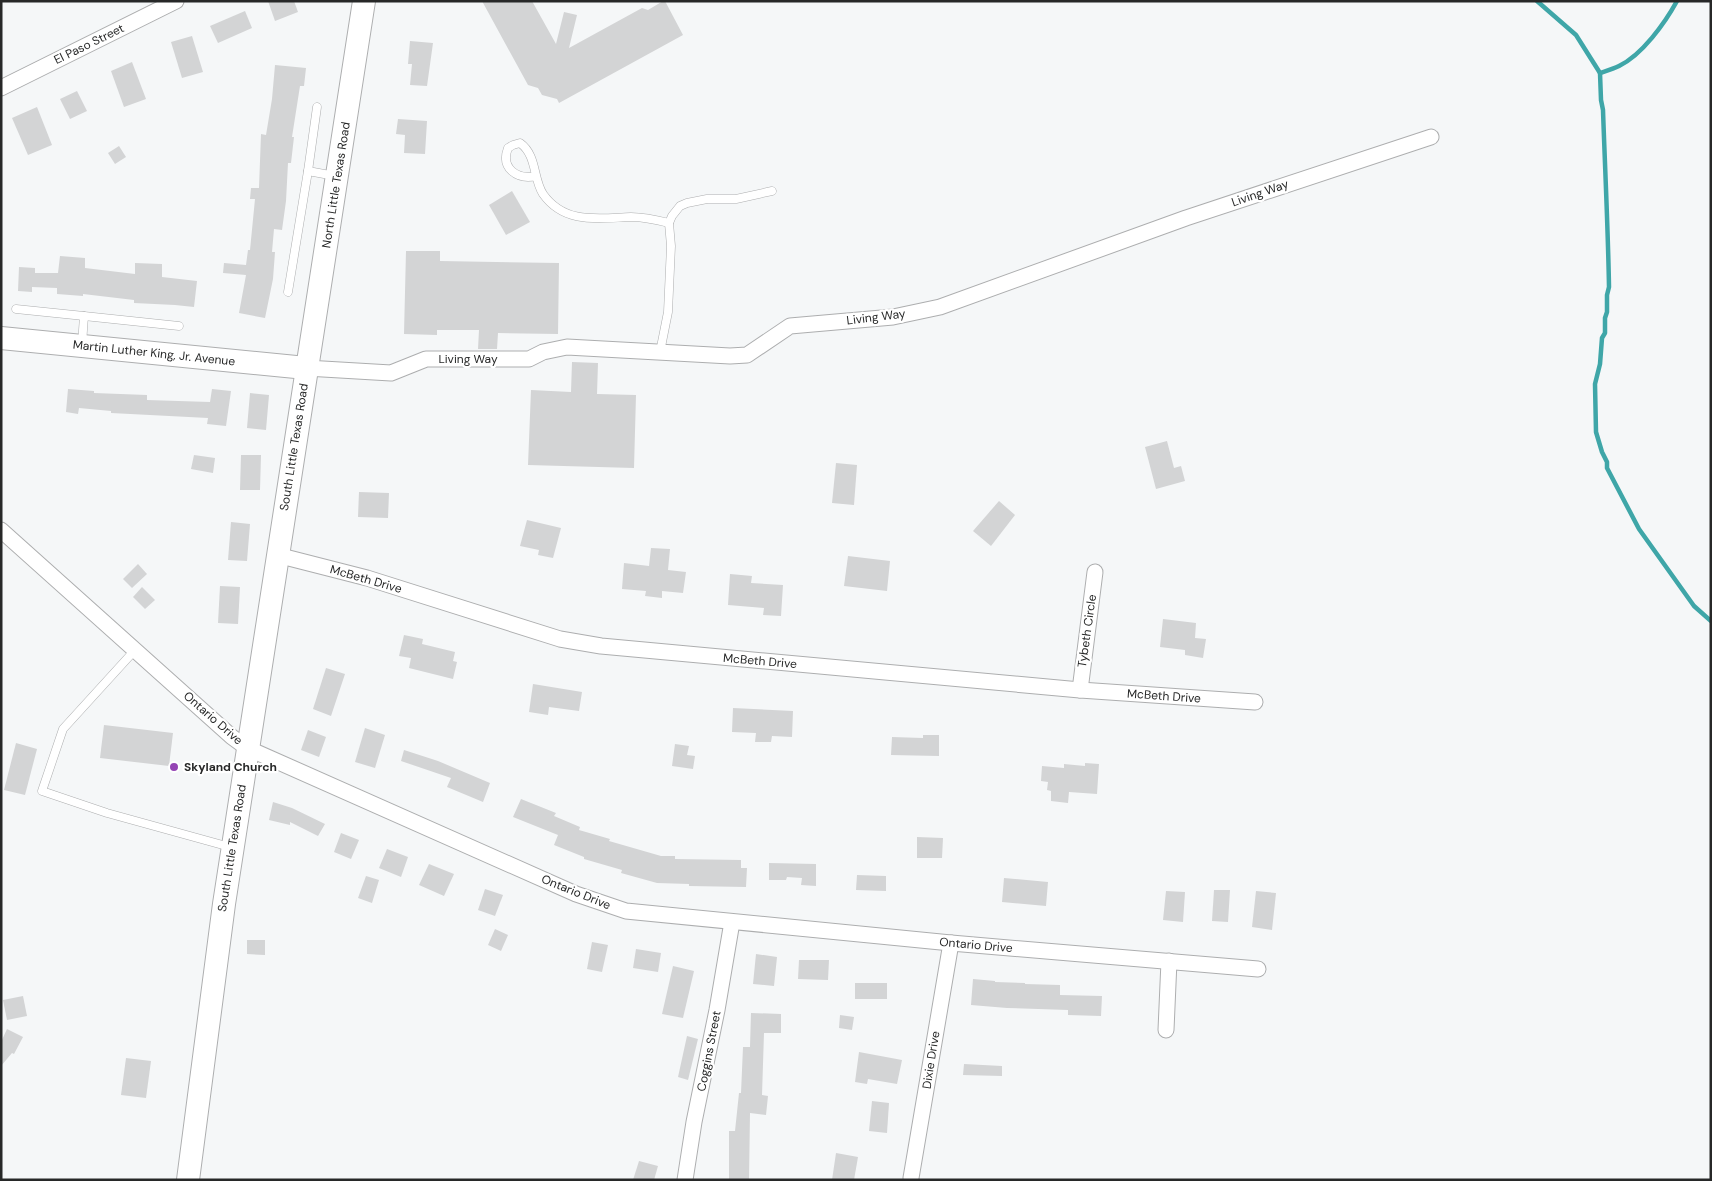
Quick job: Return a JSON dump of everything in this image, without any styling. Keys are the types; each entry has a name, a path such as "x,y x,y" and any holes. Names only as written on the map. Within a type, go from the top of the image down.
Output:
{"street":[{"name":"El Paso Street","path":"1,88 176,1"},
{"name":"North Little Texas Road","path":"306,368 364,1"},
{"name":"Living Way","path":"306,368 391,372 426,359 530,359 543,352 567,347 730,356 747,354 790,326 893,317 940,307 1186,218 1430,137"},
{"name":"Martin Luther King, Jr. Avenue","path":"1,338 306,368"},
{"name":"South Little Texas Road","path":"188,1180 232,848 306,368"},
{"name":"Ontario Drive","path":"1,530 232,737 247,748 576,894 626,912 1258,969"},
{"name":"McBeth Drive","path":"277,555 367,578 560,639 601,646 1080,690 1255,702"},
{"name":"Tybeth Circle","path":"1080,690 1095,572"},
{"name":"Coggins Street","path":"685,1180 694,1122 717,1010 732,922"},
{"name":"Dixie Drive","path":"911,1178 951,942"},
{"path":"1166,1030 1170,961"}],"lane":[{"path":"288,292 317,107"},
{"path":"536,176 528,178 518,176 512,172 506,158 508,148 520,144 526,148 544,196 560,212 585,218 650,218 670,223"},
{"path":"308,171 337,176"},
{"path":"660,352 668,312 671,246 670,223 677,210 687,203 707,199 736,199 772,191"},
{"path":"16,309 179,326"},
{"path":"82,346 84,316"},
{"path":"136,650 63,729 42,790 106,813 232,848"}],"building":[{"path":"268,1 294,1 298,12 275,21"},
{"path":"482,1 532,1 556,44 564,12 577,15 569,48 642,8 648,10 663,1 665,1 683,35 559,103 557,99 542,95 538,88 528,85"},
{"path":"245,11 252,28 218,43 210,26"},
{"path":"192,36 203,72 182,78 171,42"},
{"path":"410,41 433,43 427,86 410,85 412,64 408,64"},
{"path":"132,62 146,99 124,107 111,71"},
{"path":"275,65 306,68 304,86 300,86 292,137 294,137 291,163 288,163 282,230 274,229 272,252 275,252 273,279 265,318 239,313 246,275 223,273 224,263 246,265 248,250 250,250 255,199 250,199 251,188 259,188 261,134 266,135"},
{"path":"77,91 87,111 70,119 60,99"},
{"path":"37,107 52,145 28,155 12,118"},
{"path":"398,119 427,121 425,154 404,153 405,135 396,134"},
{"path":"119,146 126,157 115,164 108,153"},
{"path":"512,191 530,222 506,235 489,205"},
{"path":"406,251 440,251 440,261 559,263 558,334 498,333 497,349 478,349 479,330 437,330 437,335 404,334"},
{"path":"60,256 85,258 85,268 135,274 135,263 162,264 162,277 197,281 194,307 134,303 134,300 83,294 83,296 57,294 57,288 32,287 32,292 18,291 19,267 35,268 35,273 58,273"},
{"path":"572,362 598,363 597,394 636,395 634,468 528,465 531,390 571,392"},
{"path":"68,389 94,391 94,393 147,395 147,400 210,402 212,389 231,391 226,426 207,424 208,418 111,413 111,411 79,408 78,414 66,412"},
{"path":"250,393 269,395 266,430 247,428"},
{"path":"1167,441 1174,468 1181,466 1185,481 1156,489 1145,447"},
{"path":"194,455 215,458 213,473 191,469"},
{"path":"241,455 261,455 260,490 240,490"},
{"path":"836,463 857,465 854,505 832,503"},
{"path":"359,492 389,493 388,518 358,517"},
{"path":"999,501 1015,515 991,546 973,531"},
{"path":"527,520 561,528 553,558 538,555 539,550 520,546"},
{"path":"231,522 250,524 247,561 228,560"},
{"path":"651,548 670,549 668,570 686,572 683,593 662,591 662,598 645,596 646,591 622,589 624,563 649,566"},
{"path":"848,556 890,561 887,591 844,586"},
{"path":"138,564 147,574 132,588 123,579"},
{"path":"730,574 752,576 751,583 783,585 781,616 763,615 764,608 728,605"},
{"path":"220,586 240,587 238,624 218,623"},
{"path":"142,587 155,600 145,609 133,597"},
{"path":"1163,619 1196,623 1195,638 1206,639 1203,658 1185,655 1185,650 1160,647"},
{"path":"404,635 423,639 422,644 455,652 453,661 457,662 453,679 409,668 411,658 399,656"},
{"path":"326,668 345,674 331,716 313,709"},
{"path":"533,684 582,692 579,711 549,707 548,715 529,712"},
{"path":"733,708 793,711 792,737 772,736 771,742 755,742 756,733 732,732"},
{"path":"104,725 173,733 169,766 100,758"},
{"path":"365,728 385,735 375,768 355,762"},
{"path":"308,730 326,737 319,757 301,750"},
{"path":"923,735 939,735 939,756 891,755 892,737 923,738"},
{"path":"16,743 37,749 25,795 4,790"},
{"path":"675,744 689,746 687,755 695,756 693,769 672,766"},
{"path":"404,750 438,761 490,783 483,802 447,787 451,778 401,761"},
{"path":"1085,763 1099,764 1097,794 1069,792 1068,803 1051,801 1051,791 1047,790 1048,782 1041,781 1042,766 1064,768 1064,764 1085,766"},
{"path":"521,799 556,813 554,816 580,827 579,830 661,856 675,856 675,859 741,860 741,868 747,868 746,887 689,886 689,884 657,883 621,873 622,870 584,859 584,857 554,845 558,835 513,817"},
{"path":"273,802 292,808 325,824 318,836 290,822 290,825 269,820"},
{"path":"341,833 359,840 351,859 334,852"},
{"path":"917,837 943,838 942,858 917,858"},
{"path":"387,849 408,857 401,877 379,868"},
{"path":"769,863 816,864 816,886 801,885 802,878 787,877 786,880 769,880"},
{"path":"429,864 454,874 444,896 419,885"},
{"path":"857,875 886,876 886,891 856,890"},
{"path":"366,876 379,880 372,903 358,898"},
{"path":"1004,878 1048,882 1046,906 1002,902"},
{"path":"485,889 503,895 495,916 478,910"},
{"path":"1214,890 1230,890 1228,922 1212,921"},
{"path":"1166,891 1185,892 1183,922 1163,920"},
{"path":"1256,891 1276,893 1272,930 1252,927"},
{"path":"495,929 508,935 501,951 488,945"},
{"path":"247,940 265,940 265,955 247,954"},
{"path":"592,942 608,945 602,972 587,969"},
{"path":"636,949 661,953 658,972 633,968"},
{"path":"756,954 777,957 774,986 753,984"},
{"path":"799,960 829,960 828,980 798,979"},
{"path":"673,966 694,971 683,1018 662,1014"},
{"path":"973,979 1060,985 1060,995 1102,996 1101,1016 1068,1015 1068,1010 971,1005"},
{"path":"855,983 887,983 887,999 855,999"},
{"path":"23,996 27,1016 7,1020 3,1000"},
{"path":"751,1013 781,1014 781,1033 764,1033 762,1095 768,1096 766,1115 750,1113 749,1180 729,1180 729,1131 735,1131 739,1093 741,1093 743,1047 750,1047"},
{"path":"840,1015 854,1017 852,1030 839,1028"},
{"path":"7,1029 23,1037 14,1054 12,1053 1,1066 1,1042"},
{"path":"687,1036 698,1039 688,1080 678,1077"},
{"path":"859,1052 902,1060 897,1084 868,1079 867,1084 855,1082"},
{"path":"126,1058 151,1061 146,1098 121,1095"},
{"path":"964,1064 1002,1066 1002,1076 963,1075"},
{"path":"872,1101 889,1103 887,1133 869,1131"},
{"path":"836,1153 858,1157 854,1180 832,1180"},
{"path":"639,1161 658,1166 654,1180 633,1180"}],"waterway":[{"path":"1537,1 1576,35 1600,73 1609,287 1605,333 1602,338 1600,364 1595,384 1596,432 1607,462 1607,468 1639,529 1694,606 1711,621"},
{"path":"1600,73 1619,66 1636,54 1666,19 1677,1"}],"place":[{"name":"Skyland Church","path":"174,767"}]}
